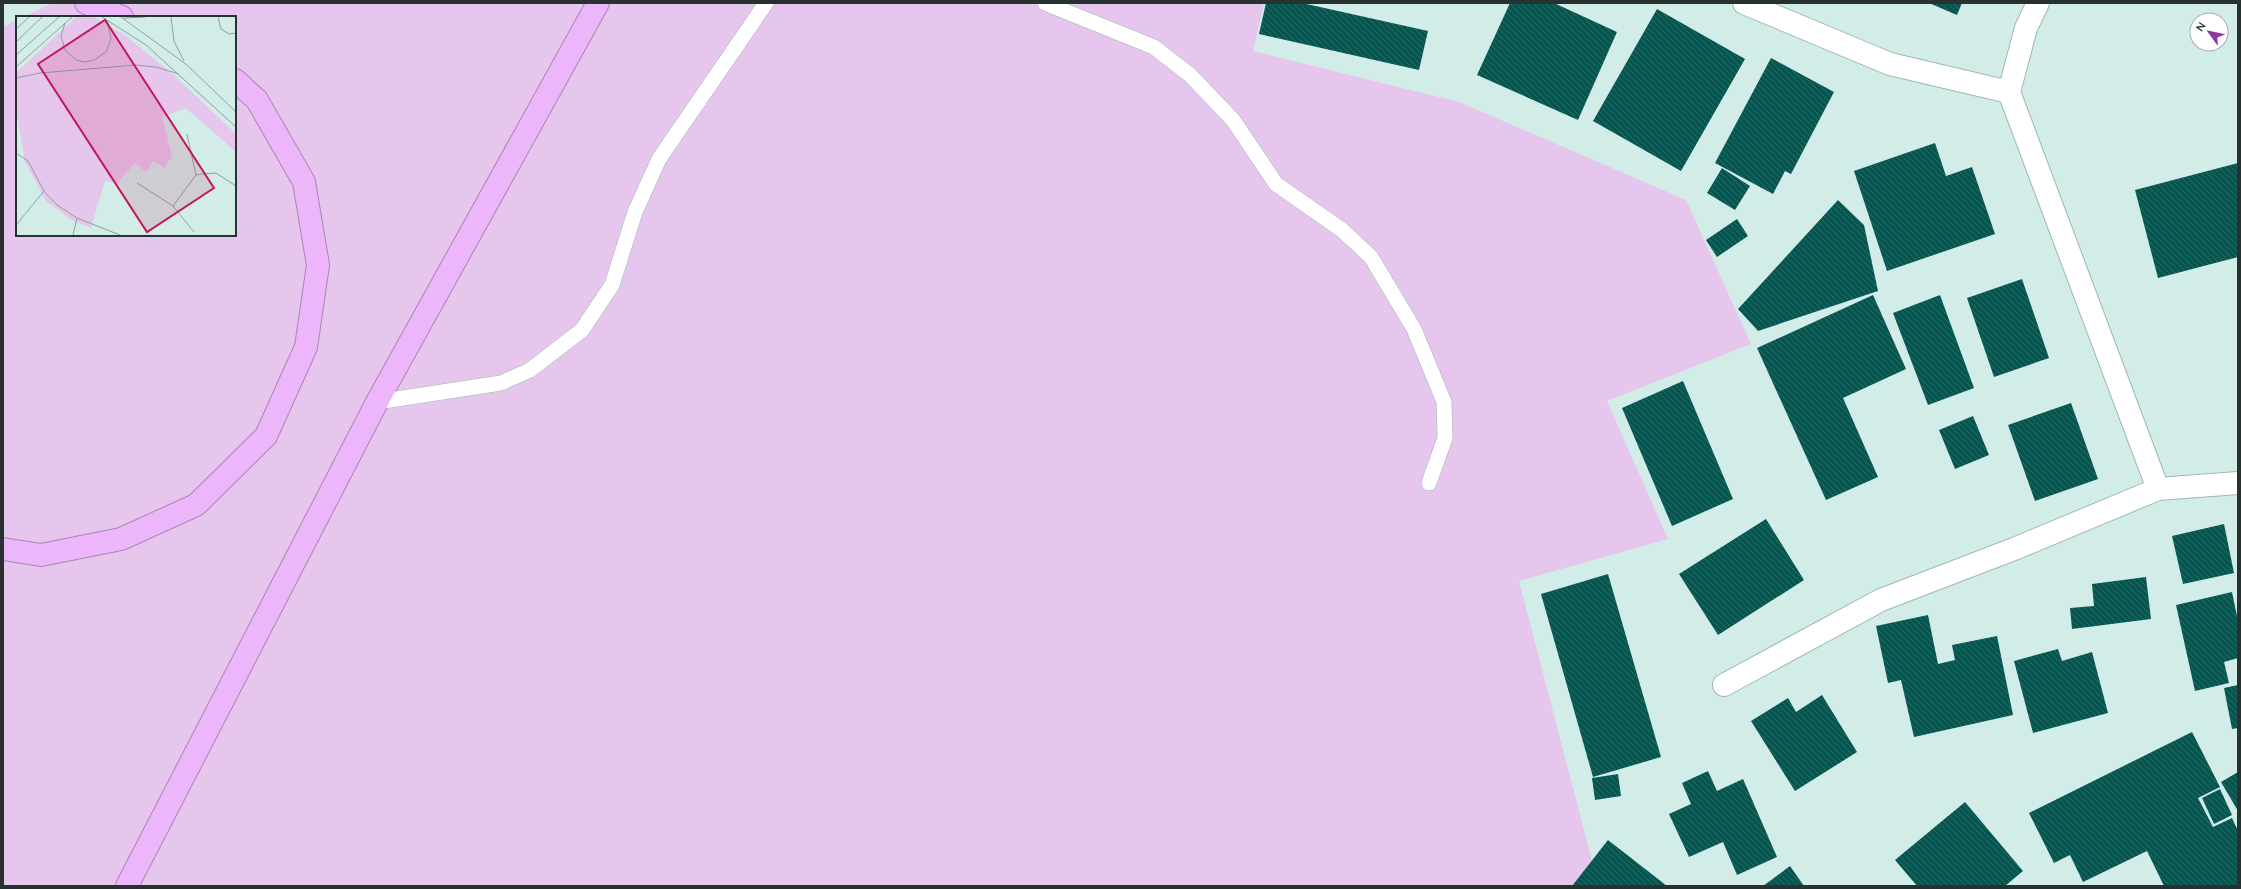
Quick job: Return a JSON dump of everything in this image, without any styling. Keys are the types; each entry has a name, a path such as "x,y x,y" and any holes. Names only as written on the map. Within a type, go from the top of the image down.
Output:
{"highway":[{"path":"86,3 119,16"},
{"path":"127,886 377,402 598,3"},
{"path":"3,549 41,555 121,539 196,505 266,436 306,347 318,265 304,182 257,100 236,81"}],"street":[{"path":"1744,3 1890,64 2009,92"},
{"path":"2038,3 2026,28 2009,92 2158,489"},
{"path":"1724,685 1881,600 2014,549 2158,489 2238,483"}],"lane":[{"path":"377,402 501,383 530,370 582,330 612,285 635,212 659,159 766,3"},
{"path":"1044,3 1154,47 1184,70 1233,120 1276,184 1342,230 1371,257 1414,329 1444,402 1445,438 1429,483"}],"shaded area":[{"path":"52,3 1264,3 1253,51 1459,102 1686,200 1751,344 1607,401 1668,539 1519,581 1597,880 1591,886 3,886 3,27 16,20 16,236 236,236 236,16 25,16"}],"building":[{"path":"1266,3 1302,3 1428,31 1419,70 1259,34"},
{"path":"1510,3 1554,3 1617,32 1578,120 1477,75"},
{"path":"1929,3 1962,3 1957,15"},
{"path":"1657,9 1745,59 1681,171 1593,121"},
{"path":"1771,58 1834,92 1791,174 1785,171 1773,194 1715,163"},
{"path":"1935,143 1946,176 1972,167 1995,234 1887,271 1854,171"},
{"path":"2238,163 2238,257 2158,278 2135,190"},
{"path":"1722,168 1750,186 1735,210 1707,193"},
{"path":"1838,200 1864,225 1878,291 1758,331 1738,309"},
{"path":"1737,219 1748,236 1717,257 1706,240"},
{"path":"2022,279 2049,358 1994,377 1967,298"},
{"path":"1873,295 1906,369 1843,398 1878,477 1826,500 1757,348"},
{"path":"1940,295 1974,388 1928,405 1893,313"},
{"path":"1683,381 1733,499 1672,526 1622,408"},
{"path":"2071,403 2098,479 2035,501 2008,425"},
{"path":"1973,416 1989,455 1955,469 1939,430"},
{"path":"1766,519 1804,580 1718,635 1679,574"},
{"path":"2224,524 2234,573 2183,584 2172,536"},
{"path":"1608,574 1661,757 1593,777 1541,594"},
{"path":"2146,577 2151,619 2072,629 2070,608 2094,606 2092,584"},
{"path":"2232,592 2238,621 2238,658 2224,662 2229,683 2195,691 2176,605"},
{"path":"1928,615 1938,664 1955,660 1952,645 1997,636 2013,715 1914,737 1901,680 1888,683 1876,626"},
{"path":"2058,649 2062,661 2092,652 2108,713 2033,733 2014,661"},
{"path":"2238,685 2238,728 2232,729 2224,688"},
{"path":"1822,695 1857,752 1795,791 1751,721 1788,698 1796,712"},
{"path":"2192,732 2220,787 2198,798 2213,827 2232,818 2238,831 2238,886 2164,886 2147,851 2083,882 2070,855 2054,863 2029,813"},
{"path":"1708,771 1717,791 1743,779 1777,857 1737,875 1723,842 1689,857 1669,814 1691,804 1682,783"},
{"path":"2238,772 2238,811 2221,782"},
{"path":"1618,774 1621,796 1595,800 1592,778"},
{"path":"2220,789 2232,815 2214,824 2202,798"},
{"path":"1965,802 2023,871 2005,886 1917,886 1895,860"},
{"path":"1608,840 1667,886 1572,886"},
{"path":"1790,866 1804,886 1763,886"}]}
